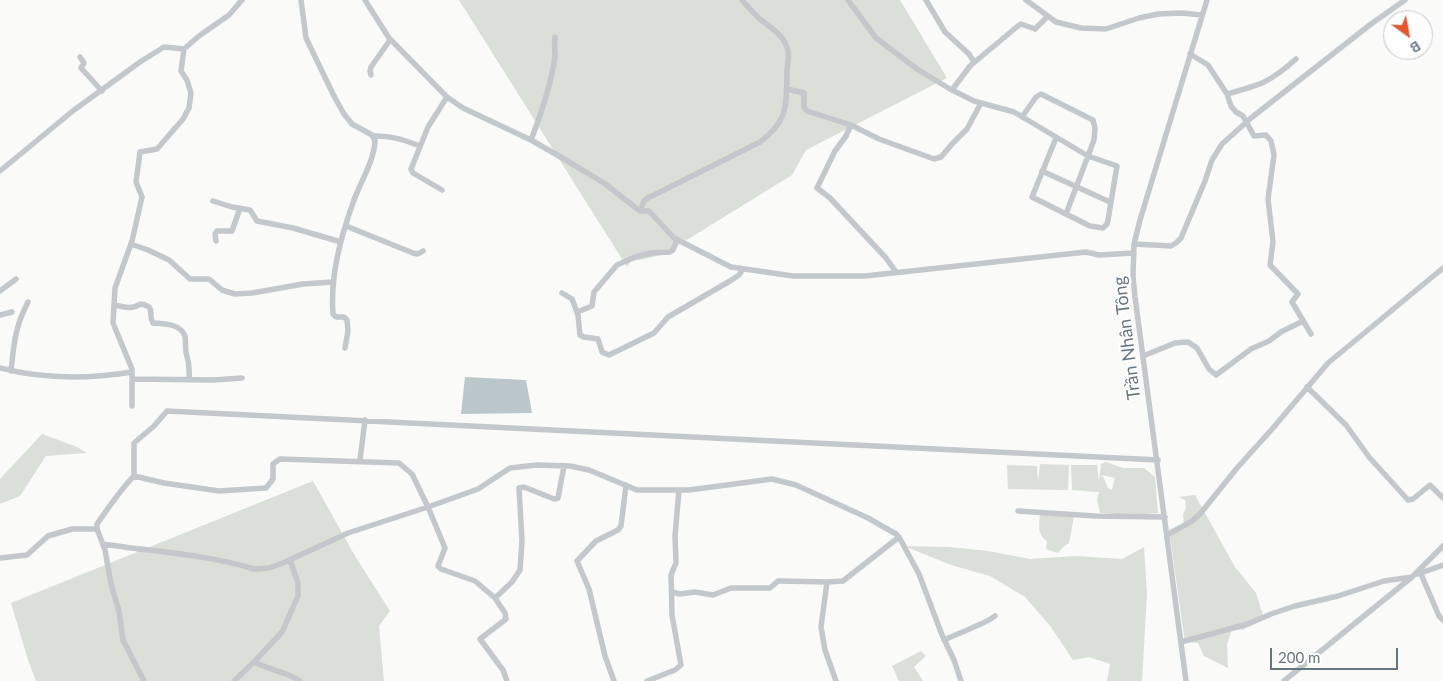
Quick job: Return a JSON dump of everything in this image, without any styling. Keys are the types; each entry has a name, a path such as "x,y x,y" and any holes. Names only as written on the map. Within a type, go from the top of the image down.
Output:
{"street":[{"path":"132,406 132,372 113,323 115,288 131,244 142,197 136,182 140,152 157,149 183,119 189,108 191,93 187,80 181,70 184,49 228,15 242,0"},
{"path":"301,0 306,38 334,96 352,124 373,136 396,137 420,146"},
{"path":"365,0 390,40 447,97 463,108 531,140 604,183 640,211 649,211 678,240 731,267 793,276 865,276 1086,252 1099,255 1134,253"},
{"path":"640,211 648,196 652,196 676,183 687,180 760,142 773,132 784,112 788,89 788,47 781,37 742,0"},
{"path":"848,0 876,38 917,69 952,90 982,103 1014,112 1088,156 1115,165 1117,167 1107,224 1103,228 1090,226 1032,197 1056,138"},
{"path":"926,0 945,32 969,54 974,62"},
{"path":"1026,0 1047,17 1069,26 1106,29 1158,14 1182,12 1202,15"},
{"name":"Trần Nhân Tông","path":"1186,681 1133,276 1134,244 1146,196 1207,0"},
{"path":"1134,244 1171,246 1176,243 1181,238 1212,160 1222,144 1371,24 1405,0"},
{"path":"952,90 974,62 1018,26 1023,25 1035,29 1047,17"},
{"path":"531,140 539,120 551,77 555,56 555,37"},
{"path":"371,75 371,67 390,40"},
{"path":"0,171 74,110 140,62 164,47 184,49"},
{"path":"1190,54 1208,65 1227,94 1231,106 1236,112 1243,115 1254,136 1267,136 1273,147 1273,166 1268,199 1273,245 1270,265 1298,294 1292,302 1311,334"},
{"path":"80,57 84,63 81,68 102,91"},
{"path":"1227,94 1266,82 1277,76 1296,59"},
{"path":"788,89 804,93 804,107 807,111 851,125 891,144 936,159 941,157 966,130 982,103"},
{"path":"1022,117 1036,97 1041,94 1092,120 1095,134 1066,214"},
{"path":"442,190 411,171 411,167 428,127 447,97"},
{"path":"851,125 851,129 836,151 817,188 830,198 886,258 896,272"},
{"path":"345,348 348,331 347,320 344,317 336,317 333,314 332,282 346,226 371,159 375,144 373,136"},
{"path":"1042,171 1110,202"},
{"path":"213,201 252,211 257,221 293,228 341,242"},
{"path":"216,241 215,234 217,231 232,231 240,208"},
{"path":"346,226 413,253 418,254 423,251"},
{"path":"577,312 592,306 594,292 620,263 651,253 670,252 674,250 678,240"},
{"path":"131,244 169,260 190,279 209,279 222,290 229,293 252,293 303,284 332,282"},
{"path":"1167,535 1200,514 1244,460 1332,359 1443,268"},
{"path":"562,293 571,298 577,312 580,335 598,339 602,352 606,355 613,354 654,333 666,319 730,281 739,275 743,269"},
{"path":"0,291 16,279"},
{"path":"11,371 14,335 28,302"},
{"path":"114,304 128,308 141,304 148,306 151,310 151,320 153,323 168,324 182,332 185,337 186,351 190,364 189,380"},
{"path":"0,315 12,312"},
{"path":"1143,356 1175,343 1188,342 1197,348 1209,370 1216,375 1251,349 1271,340 1281,332 1303,321"},
{"path":"0,368 30,375 85,377 132,372"},
{"path":"132,379 214,380 242,378"},
{"path":"1307,387 1346,425 1369,457 1408,500 1413,499 1430,485 1443,498"},
{"path":"144,681 123,640 119,611 97,524 116,499 122,487 134,476 134,443 154,426 167,411 1158,460"},
{"path":"360,460 365,420"},
{"path":"134,476 164,483 219,491 266,488 273,479 273,464 280,459 399,462 412,474 445,548 438,566 441,569 478,582 495,598 506,617 480,639 502,670 506,681"},
{"path":"103,544 145,551 214,558 254,569 269,568 348,533 478,489 510,468 537,465 564,466 589,470 637,490 689,490 772,479 796,485 810,491 868,518 900,537 919,574 961,681"},
{"path":"495,598 512,582 520,570 522,540 519,488 524,487 556,499 559,496 564,466"},
{"path":"614,681 603,649 589,589 577,561 596,541 618,530 621,526 626,485"},
{"path":"647,681 676,670 681,665 673,621 671,575 676,563 675,541 679,490"},
{"path":"1018,511 1095,516 1165,517"},
{"path":"0,558 27,554 48,536 72,529 97,529"},
{"path":"672,592 680,594 695,592 713,595 730,588 770,588 778,581 843,581 900,537"},
{"path":"1284,681 1413,576 1443,546"},
{"path":"234,681 282,632 298,596 298,584 290,560"},
{"path":"1181,642 1248,624 1295,606 1421,574 1443,565"},
{"path":"1421,574 1439,616 1443,620"},
{"path":"827,582 821,627 825,650 836,681"},
{"path":"944,640 989,621 995,616"},
{"path":"254,662 266,668 278,670 300,681"}],"shaded area":[{"path":"459,0 900,0 947,78 806,150 792,175 664,254 631,261 627,267"},
{"path":"465,377 526,380 532,413 461,414"},
{"path":"42,434 77,447 87,453 46,456 20,496 0,504 0,479"},
{"path":"1106,462 1123,468 1144,468 1155,477 1158,513 1125,516 1100,513 1097,500 1099,492 1072,490 1071,465 1097,465 1099,482 1101,464","holes":["1101,475 1115,478 1112,490 1108,488"]},
{"path":"1040,464 1069,465 1068,490 1008,489 1007,465 1037,466 1038,483"},
{"path":"313,481 355,556 390,611 379,626 384,681 36,681 11,603"},
{"path":"1195,495 1235,567 1256,593 1263,615 1243,630 1232,629 1227,644 1228,668 1204,656 1198,643 1185,642 1169,530 1184,527 1185,500 1179,497"},
{"path":"1040,514 1074,517 1069,543 1058,553 1046,549 1047,541 1039,529"},
{"path":"904,546 949,547 988,551 1030,559 1075,556 1122,559 1144,547 1147,593 1142,681 1107,681 1110,664 1089,657 1073,660 1051,627 1025,597 990,576 951,565"},
{"path":"921,651 926,656 914,667 923,681 899,681 892,666"}]}
